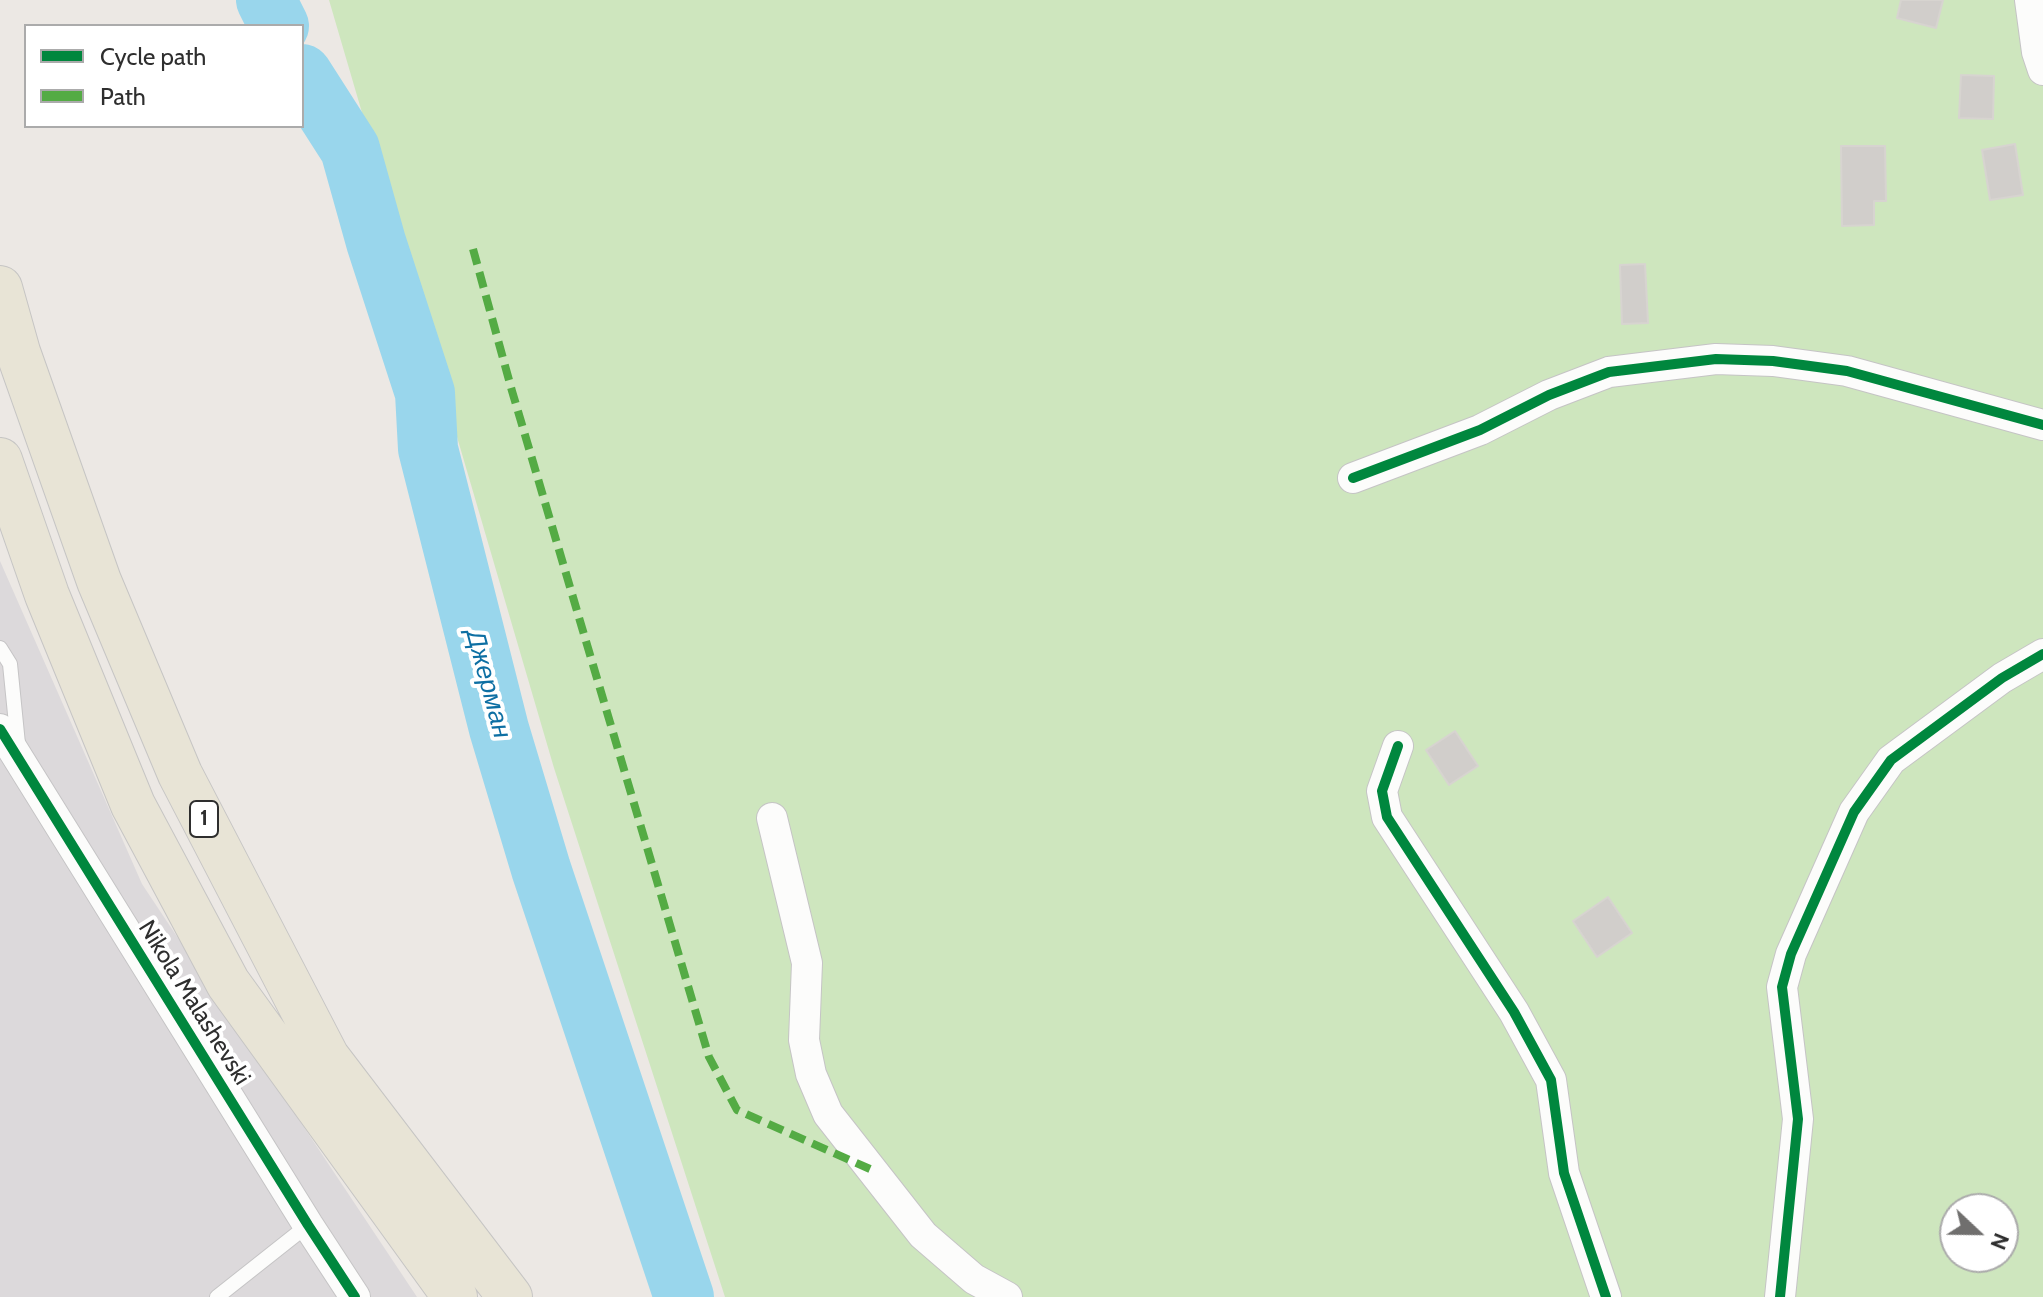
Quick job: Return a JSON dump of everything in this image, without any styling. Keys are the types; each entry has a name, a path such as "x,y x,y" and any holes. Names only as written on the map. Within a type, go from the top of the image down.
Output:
{"main road":[{"name":"1","path":"0,288 18,352 99,581 180,774 327,1057 510,1297"},
{"name":"1","path":"0,460 47,595 133,805 228,983 455,1297"}],"street":[{"path":"2030,0 2037,52 2043,70"},
{"path":"1353,478 1480,430 1549,395 1609,372 1716,359 1773,361 1847,371 2043,425"},
{"path":"1780,1297 1798,1119 1782,987 1791,954 1854,812 1891,760 2002,678 2043,654"},
{"name":"Nikola Malashevski","path":"0,729 10,755 355,1297"},
{"path":"1398,746 1382,791 1387,817 1514,1012 1551,1080 1564,1173 1606,1297"},
{"path":"772,818 807,963 804,1040 811,1074 828,1114 923,1235 974,1279 1007,1297"}],"lane":[{"path":"0,648 10,664 10,755"},
{"path":"217,1297 308,1225"}],"shaded area":[{"path":"0,561 142,884 417,1297 0,1297"}],"green space":[{"path":"329,0 2043,0 2043,1297 725,1297 554,768"}],"building":[{"path":"1901,0 1943,0 1936,28 1897,18"},
{"path":"1961,75 1994,76 1993,119 1959,118"},
{"path":"2015,144 2023,195 1990,200 1982,150"},
{"path":"1841,146 1885,146 1886,201 1874,201 1874,225 1842,226"},
{"path":"1645,264 1648,323 1622,324 1620,265"},
{"path":"1455,731 1478,766 1449,785 1426,750"},
{"path":"1608,897 1632,933 1597,957 1573,921"}],"waterway":[{"name":"Джерман","path":"266,0 278,24"},
{"name":"Джерман","path":"304,77 350,149 376,242 425,393 428,449 499,729 541,869 684,1297"}],"marked path":[{"path":"473,249 709,1057 737,1110 870,1169"}],"cycle path":[{"path":"1353,478 1480,430 1549,395 1609,372 1716,359 1773,361 1847,371 2043,425"},
{"path":"1780,1297 1798,1119 1782,987 1791,954 1854,812 1891,760 2002,678 2043,654"},
{"path":"0,729 355,1297"},
{"path":"1398,746 1382,791 1387,817 1514,1012 1551,1080 1564,1173 1606,1297"}]}
